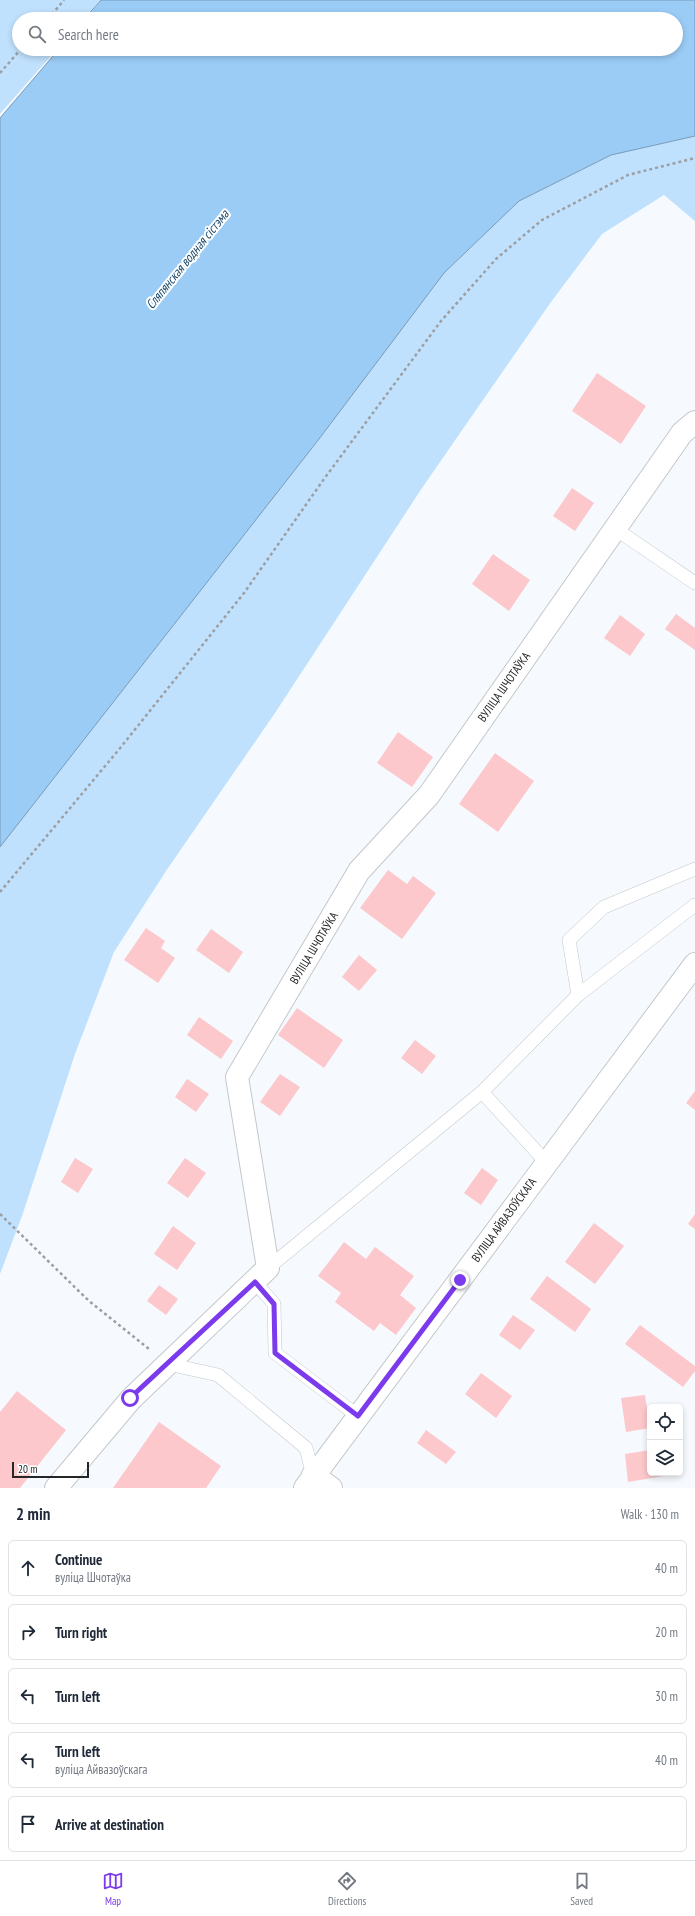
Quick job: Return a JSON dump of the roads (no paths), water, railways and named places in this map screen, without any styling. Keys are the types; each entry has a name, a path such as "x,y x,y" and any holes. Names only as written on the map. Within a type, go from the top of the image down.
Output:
{"street":[{"name":"ВУЛІЦА ШЧОТАЎКА","path":"262,1275 237,1077 359,871 429,794 614,528 682,433 695,422"},
{"name":"ВУЛІЦА АЙВАЗОЎСКАГА","path":"309,1482 695,964"},
{"path":"56,1488 130,1398 262,1275"},
{"path":"309,1482 331,1488"}],"lane":[{"path":"614,528 695,584"},
{"path":"578,996 569,940 604,907 695,869"},
{"path":"358,1416 275,1353 274,1304 262,1275 482,1092 578,996 695,905"},
{"path":"482,1092 546,1162"},
{"path":"168,1364 218,1375 306,1448 309,1482"}],"water":[{"name":"Сляпянская водная сістэма","path":"101,0 695,0 695,136 611,155 519,201 444,273 319,439 0,847 0,118 53,56 683,56 683,12 90,12"}]}
